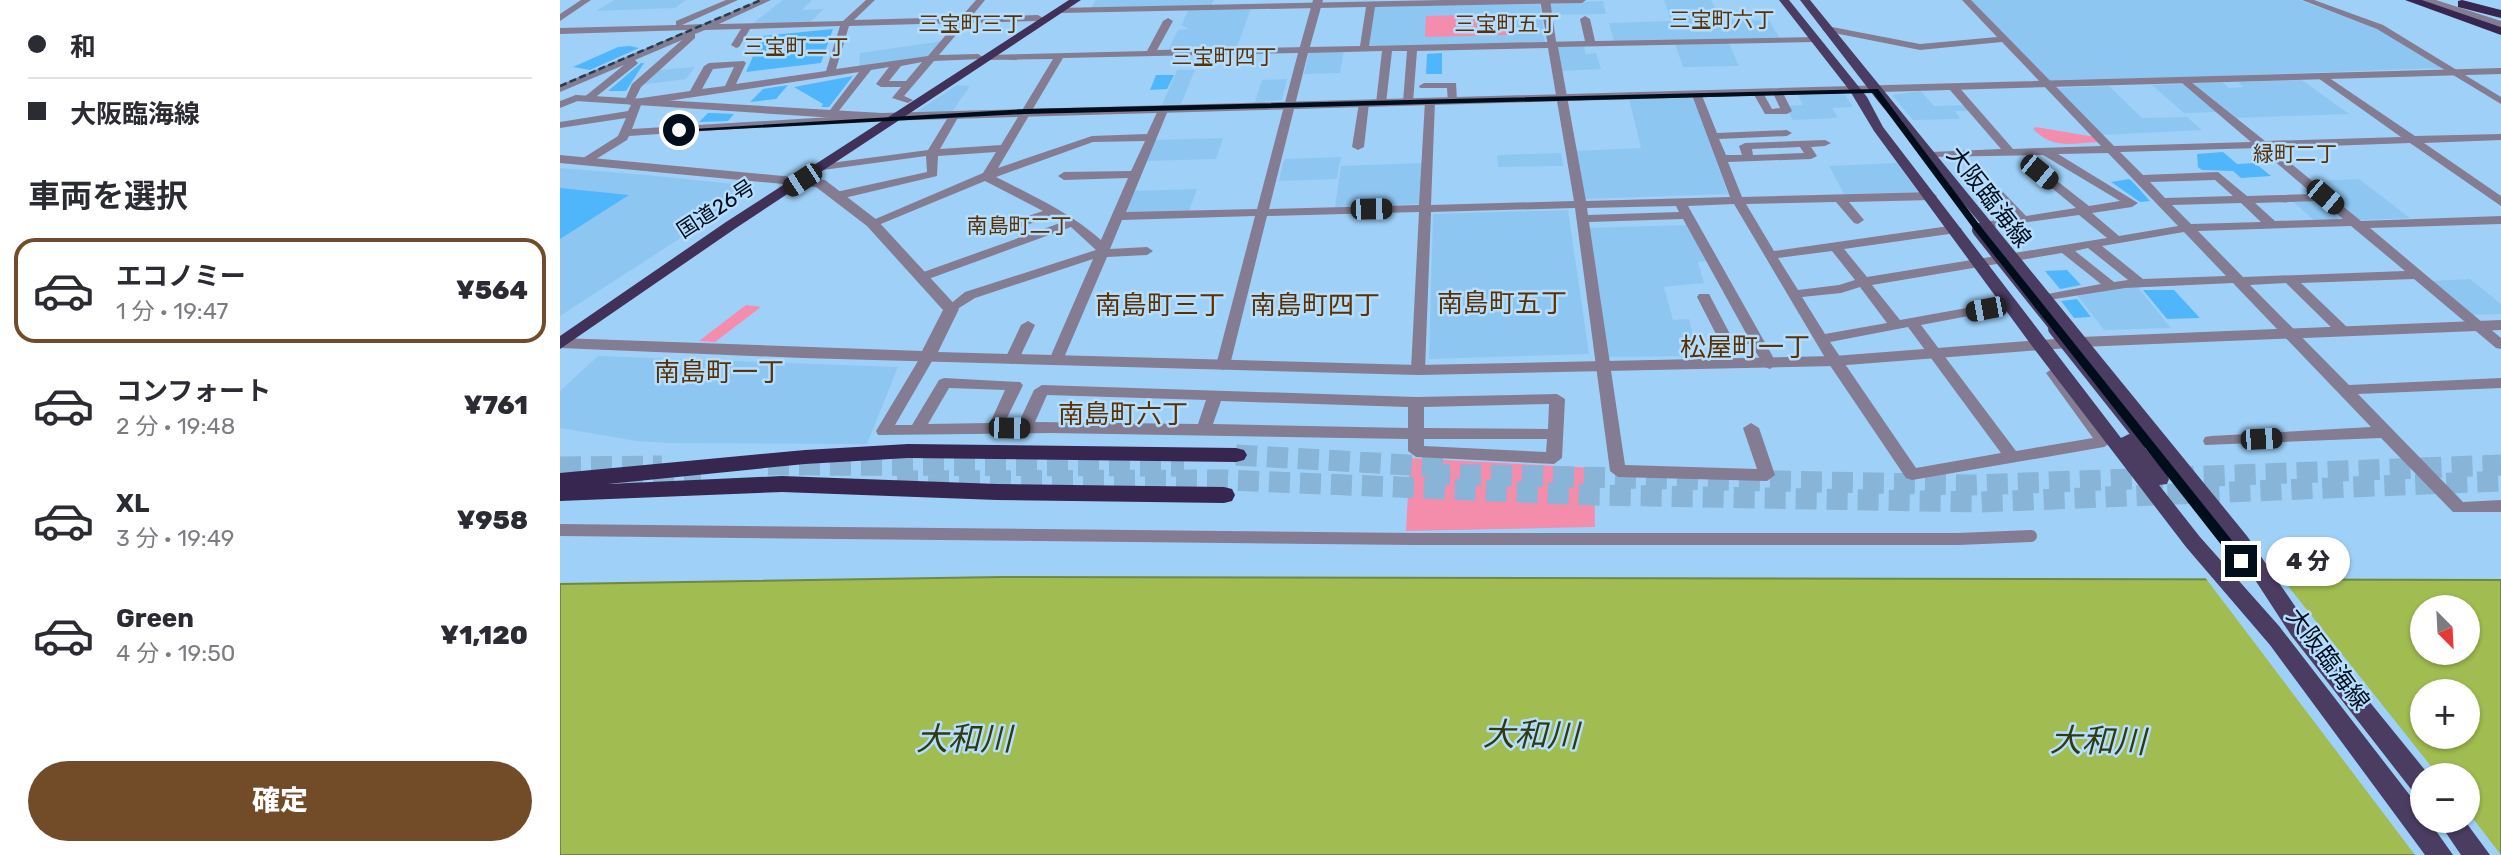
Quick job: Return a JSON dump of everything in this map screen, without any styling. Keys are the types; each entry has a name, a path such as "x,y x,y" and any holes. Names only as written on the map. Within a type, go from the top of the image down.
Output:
{"highway":[{"name":"国道26号","path":"795,179 823,167 908,100 983,57 1038,18 1076,0"},
{"path":"2411,0 2501,26"},
{"path":"2419,0 2501,26"},
{"path":"2431,0 2501,26"},
{"path":"2447,0 2501,14"},
{"name":"国道26号","path":"560,340 795,179 1062,5"},
{"path":"560,481 908,451 1236,455"},
{"path":"560,494 782,484 870,485 996,492 1224,495"}],"main road":[{"name":"大阪臨海線","path":"1784,0 2139,433 2216,542 2278,641 2440,855"},
{"name":"大阪臨海線","path":"1805,0 1875,90 1973,229"},
{"path":"1875,90 1931,155 1973,229 1981,264 2011,304 2037,347 2094,414 2216,542"},
{"path":"1856,91 1878,128 1931,196 2016,258 2081,342 2139,433 2216,542"},
{"name":"大阪臨海線","path":"2216,542 2305,638 2410,770"},
{"path":"2460,833 2477,855"}],"street":[{"path":"560,18 587,0"},
{"path":"670,27 734,0"},
{"path":"560,89 767,0"},
{"path":"830,73 846,23 871,0"},
{"path":"908,100 897,98 981,0"},
{"path":"1545,0 1580,203 1618,471 1767,475 1751,428"},
{"path":"1062,5 1371,5 1583,0"},
{"path":"1966,0 2459,508 2501,506"},
{"path":"2306,0 2380,27 2501,101"},
{"path":"2426,0 2501,26"},
{"path":"1223,365 1317,3"},
{"path":"1364,49 1371,5"},
{"path":"560,37 563,31 1038,18"},
{"path":"1585,19 1591,45"},
{"path":"1151,53 1165,34 1168,21"},
{"path":"736,45 747,26"},
{"path":"584,162 623,138 636,86 699,29"},
{"path":"1828,29 1920,47 2005,39"},
{"path":"560,125 633,102 698,88 730,87 932,58 1814,39"},
{"path":"1408,102 1412,48"},
{"path":"1381,103 1387,49"},
{"path":"987,177 1060,55"},
{"path":"560,105 582,98 635,62 624,61"},
{"path":"698,88 709,66 741,63 730,87"},
{"path":"898,63 881,84 908,84"},
{"path":"832,114 868,67"},
{"path":"625,133 956,114 2501,71"},
{"path":"2322,76 2501,202"},
{"path":"2186,81 2501,345"},
{"path":"1424,86 1452,85 1452,101"},
{"path":"1955,88 2010,153"},
{"path":"1758,93 1769,112 1787,111 1777,93"},
{"path":"1697,95 1737,200 1835,361 1912,474 2104,443 2037,347"},
{"path":"560,96 889,117"},
{"path":"1418,370 1430,101"},
{"path":"1359,148 1365,128 1364,103"},
{"path":"1056,360 1164,108"},
{"path":"839,195 933,174 932,153 956,114"},
{"path":"1712,136 1787,133"},
{"path":"872,223 1092,139 1151,136"},
{"path":"1931,155 2501,137"},
{"path":"1721,159 1811,156 1804,144 1825,144"},
{"path":"823,167 932,153 1003,148"},
{"path":"1771,255 1973,229 2132,204 2046,152"},
{"path":"560,159 820,183 872,223 951,309"},
{"path":"2039,172 2117,240"},
{"path":"1064,176 1135,174"},
{"path":"2141,179 2218,176 2272,225"},
{"path":"987,177 1073,222 1104,251"},
{"path":"1998,194 2024,220"},
{"path":"1118,216 1931,196"},
{"path":"2163,202 2325,197"},
{"path":"1839,198 1858,220"},
{"path":"1679,201 1770,364"},
{"path":"1012,226 1055,211"},
{"path":"1582,219 1687,215"},
{"path":"1794,294 1842,289 1863,282 2188,228 2501,220"},
{"path":"923,277 1073,222"},
{"path":"2092,245 2140,283"},
{"path":"1837,248 1863,282 1937,353 2012,457"},
{"path":"2066,250 2111,286"},
{"path":"1147,251 1104,251 970,295 951,309 928,356 884,431 995,428 1416,436 1556,434"},
{"path":"2047,298 2140,283 2418,275"},
{"path":"2289,279 2344,332"},
{"path":"1734,299 1705,299 1726,341 1756,339"},
{"path":"1821,339 2011,304"},
{"path":"1012,359 1028,325"},
{"path":"560,340 1012,359 1418,370 1770,364 2081,342 2501,325"},
{"path":"917,429 944,383 1015,385 995,428"},
{"path":"2346,390 2501,383"},
{"path":"1024,429 1042,390 1416,402 1557,399 1554,458 1416,451 1416,402"},
{"path":"1203,430 1214,396"},
{"path":"2211,441 2386,432"},
{"path":"560,530 1413,539 1958,539 2031,536"}],"shaded area":[{"path":"614,0 686,0 675,8 596,11"},
{"path":"783,0 812,0 802,10 824,9 809,23 752,24"},
{"path":"1096,0 1214,0 1211,6 1091,8"},
{"path":"1664,0 1711,0 1721,21 1769,20 1780,39 1614,42 1609,23 1671,21"},
{"path":"1969,0 2299,0 2376,28 2443,68 2049,82"},
{"path":"1603,1 1606,14 1551,15 1549,4"},
{"path":"1540,4 1545,43 1369,46 1374,7"},
{"path":"1251,8 1236,50 1168,51 1178,30 1189,29 1181,25 1189,9"},
{"path":"1510,14 1512,35 1425,37 1426,16"},
{"path":"943,41 932,56 859,67 860,53"},
{"path":"1729,43 1739,66 1683,67 1675,44"},
{"path":"1584,46 1586,54 1596,53 1601,69 1559,71 1558,47"},
{"path":"1344,51 1340,73 1304,74 1309,53"},
{"path":"695,67 686,79 640,85 657,70"},
{"path":"1177,70 1195,70 1181,104 1162,105"},
{"path":"1287,79 1282,100 1255,102 1262,80"},
{"path":"2302,80 2349,114 2233,118 2192,83 2222,82 2229,88 2243,87 2238,82"},
{"path":"2184,84 2217,112 2184,113 2152,85"},
{"path":"957,85 970,86 952,112 916,112"},
{"path":"2109,86 2142,118 2187,117 2202,130 2102,135 2055,88"},
{"path":"1921,91 1934,106 1966,105 1970,111 1955,111 1960,119 1913,120 1892,95"},
{"path":"1798,95 1845,95 1853,107 1832,108 1838,118 1793,120 1785,106 1803,105"},
{"path":"1629,99 1694,99 1728,194 1583,199 1574,151 1641,148"},
{"path":"2036,127 2095,137 2100,142 2056,143 2041,136 2033,129"},
{"path":"1223,138 1216,159 1146,161 1155,140"},
{"path":"1561,153 1563,166 1498,167 1497,155"},
{"path":"1341,157 1337,179 1279,181 1284,159"},
{"path":"1422,163 1420,204 1335,207 1341,166"},
{"path":"1897,163 1918,192 1844,194 1829,166"},
{"path":"560,168 754,186 753,191 560,316"},
{"path":"2359,179 2410,218 2359,220 2311,181"},
{"path":"1197,189 1189,211 1130,213 1125,210 1133,191"},
{"path":"2325,199 2351,220 2316,222 2291,200"},
{"path":"1568,210 1589,354 1429,359 1433,214"},
{"path":"1686,225 1706,261 1698,262 1704,283 1664,287 1673,320 1689,319 1698,356 1607,357 1586,228"},
{"path":"2470,279 2501,304 2501,314 2471,315 2430,281"},
{"path":"2136,285 2171,328 2104,330 2077,295"},
{"path":"746,305 761,307 715,342 699,341"},
{"path":"598,356 898,367 867,444 669,443 637,441 560,428 560,391"},
{"path":"1410,458 1594,468 1595,527 1406,531"}],"water":[{"name":"大和川","path":"1002,577 2501,580 2501,855 560,855 560,584"}],"pier":[{"path":"2204,576 2280,576 2410,740 2410,749 2417,749 2428,763 2410,763 2410,833 2480,833 2480,828 2501,855 2415,855"}],"building":[{"path":"833,29 821,63 746,72 762,36"},
{"path":"618,47 639,48 590,70 573,67"},
{"path":"1442,53 1442,74 1426,74 1427,54"},
{"path":"644,63 626,91 608,91"},
{"path":"1156,75 1174,75 1167,89 1150,90"},
{"path":"853,76 829,107 821,107 823,104 794,87"},
{"path":"788,85 776,99 750,102 763,89"},
{"path":"708,113 734,114 728,121 699,122"},
{"path":"2223,152 2237,164 2255,163 2271,176 2241,178 2233,171 2202,170 2198,167 2197,154"},
{"path":"2129,179 2150,201 2140,202 2111,182"},
{"path":"560,188 629,195 560,239"},
{"path":"2067,270 2081,285 2060,289 2045,271"},
{"path":"2143,290 2174,290 2200,318 2167,319"},
{"path":"2077,299 2091,317 2074,318 2061,301"}],"tunnel":[{"path":"1236,455 1444,467"},
{"path":"768,465 1184,466"},
{"path":"1429,474 1972,485 2501,465"},
{"path":"560,467 662,466"},
{"path":"897,481 1225,480 1595,495 1979,502 2501,481"},
{"path":"560,482 701,481"}],"railway":[{"path":"560,86 761,0"}],"district":[{"name":"三宝町六丁","path":"1722,20"},
{"name":"三宝町三丁","path":"971,24"},
{"name":"三宝町五丁","path":"1507,24"},
{"name":"三宝町二丁","path":"796,47"},
{"name":"三宝町四丁","path":"1224,57"},
{"name":"緑町二丁","path":"2295,154"},
{"name":"南島町二丁","path":"1019,226"},
{"name":"南島町五丁","path":"1502,303"},
{"name":"南島町三丁","path":"1160,305"},
{"name":"南島町四丁","path":"1315,305"},
{"name":"松屋町一丁","path":"1745,347"},
{"name":"南島町一丁","path":"719,372"},
{"name":"南島町六丁","path":"1123,414"}],"route":[{"path":"679,130 882,117 1025,112 1875,90 1979,230 2241,561"}]}
